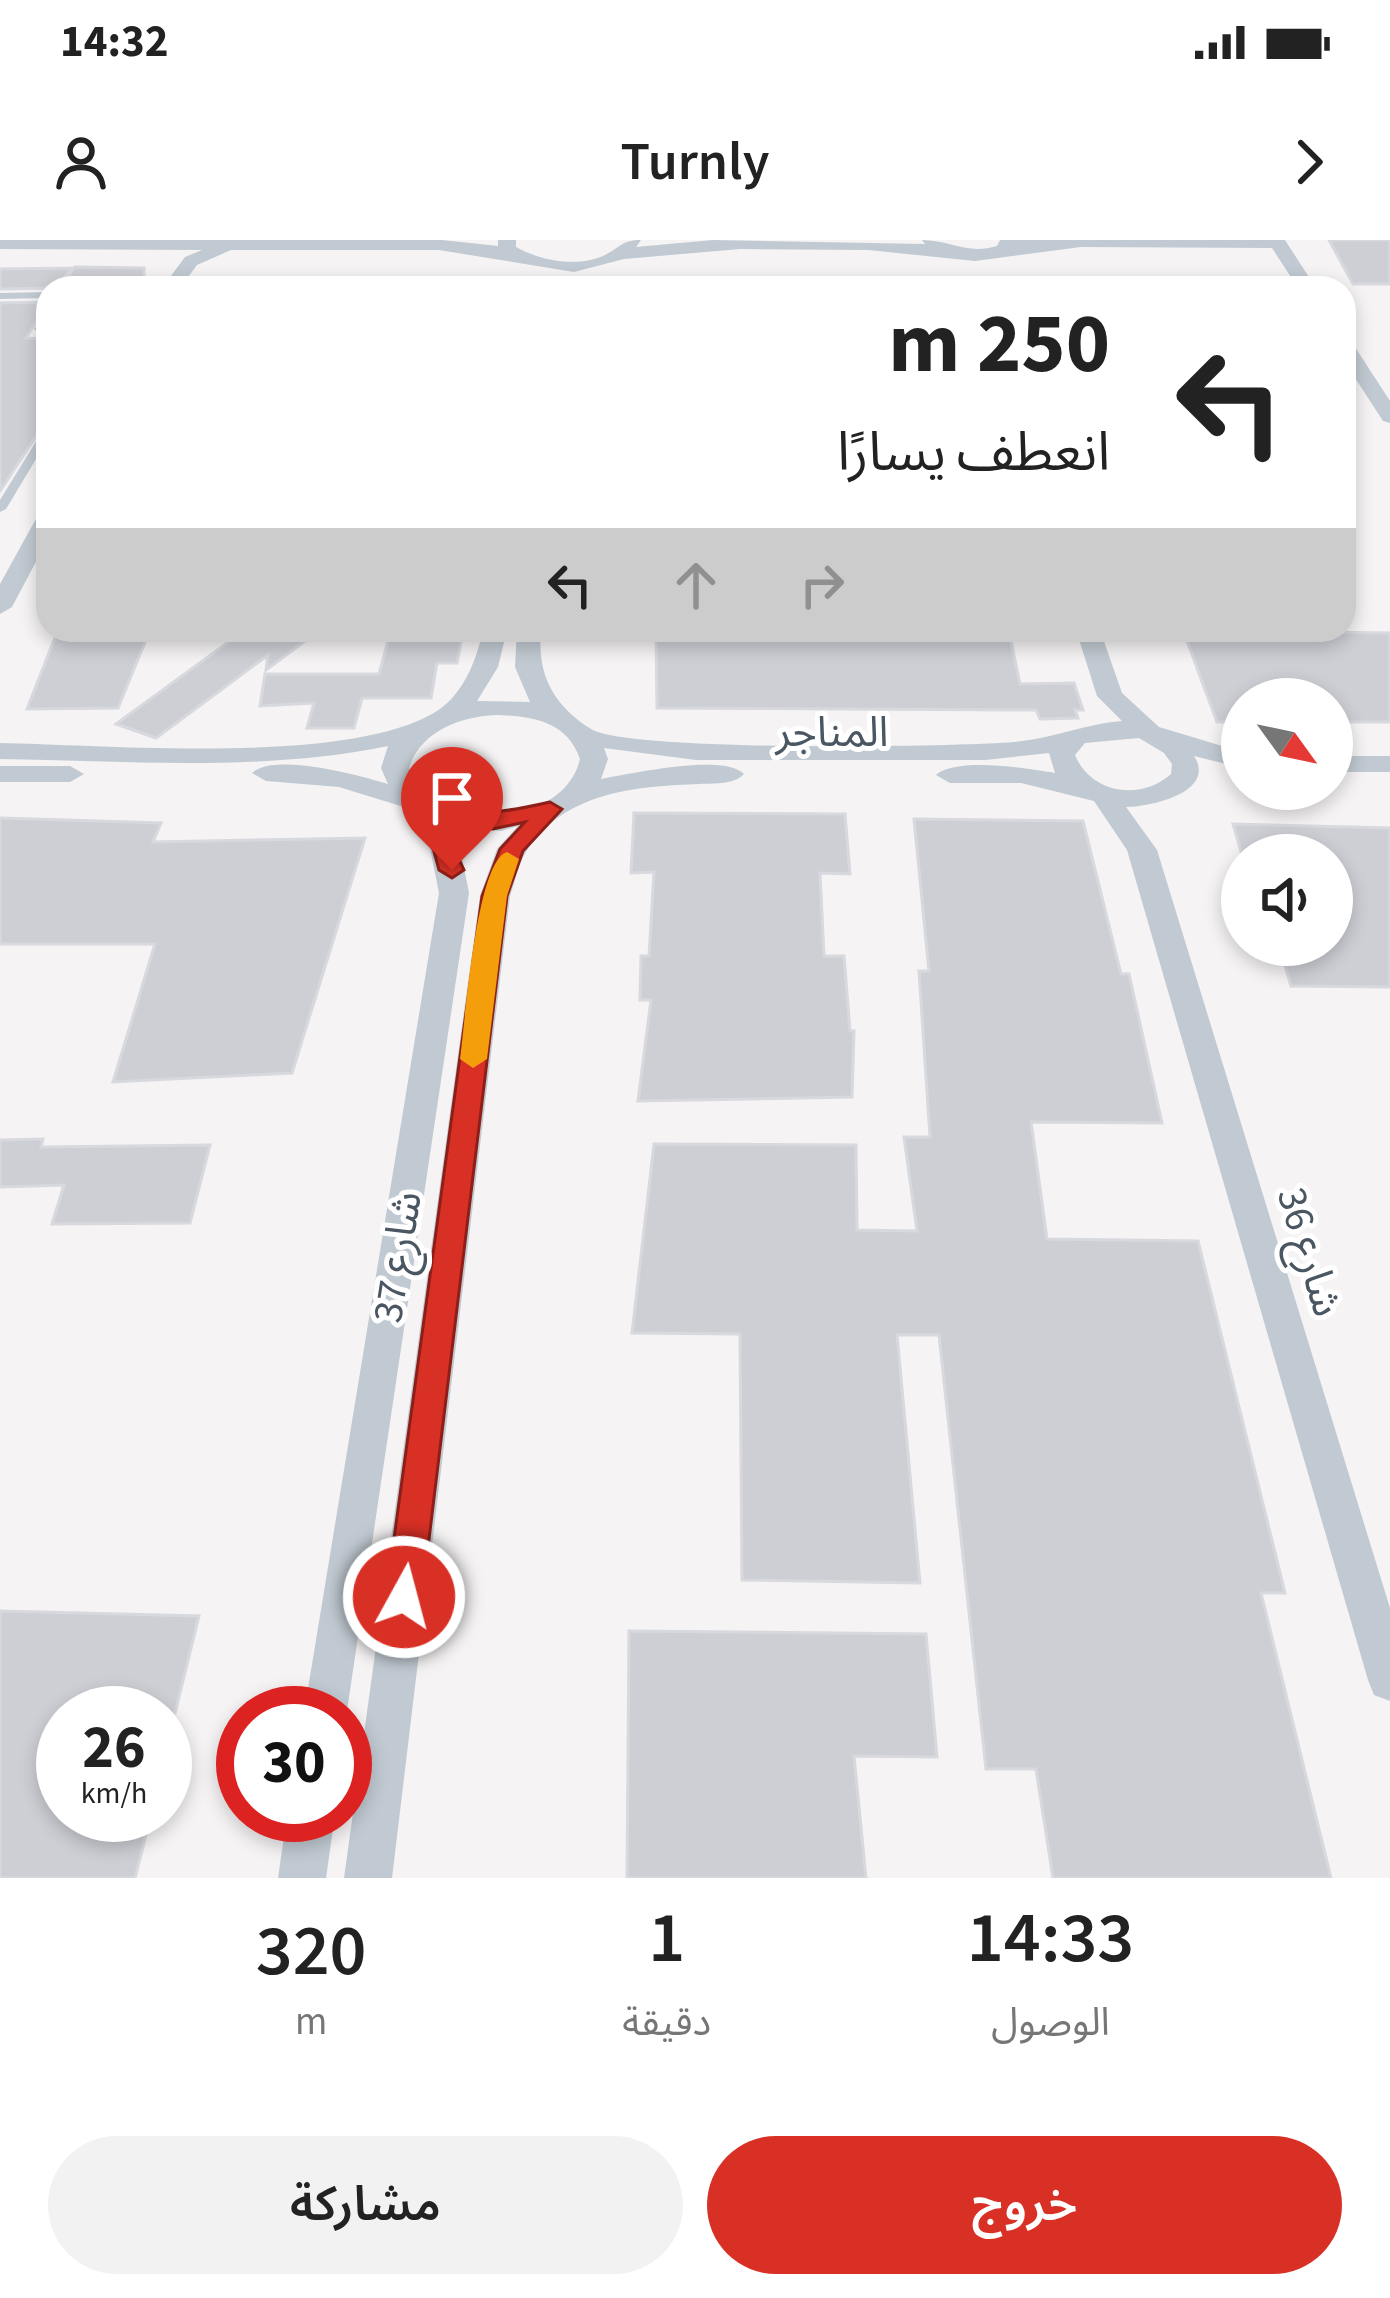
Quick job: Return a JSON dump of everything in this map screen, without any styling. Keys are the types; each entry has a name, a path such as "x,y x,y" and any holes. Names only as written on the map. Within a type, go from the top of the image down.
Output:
{"street":[{"path":"683,240 867,240 943,248 976,276"},
{"path":"1057,240 1081,242"},
{"path":"0,244 440,245 515,251 561,266 621,251 694,241"},
{"path":"984,276 1003,248 1081,242 1276,241 1299,276"},
{"path":"146,244 172,253 185,265"},
{"path":"178,276 185,265 232,245"},
{"path":"515,251 538,276"},
{"path":"584,276 621,251"},
{"path":"1356,362 1386,404"},
{"path":"0,607 36,540"},
{"path":"0,751 282,753 350,747 414,733 443,717 477,686 492,642"},
{"path":"0,774 305,774 342,779 454,819 493,822 564,801 592,770 576,729 533,690 526,672 528,642"},
{"path":"1092,642 1106,686 1128,717 1161,738 1186,764 1185,776 1170,790 1142,850"},
{"path":"1081,734 1100,710 1106,686"},
{"path":"443,717 479,708 517,707 576,729"},
{"name":"المناجر","path":"576,729 696,752 1018,751 1120,728 1161,738"},
{"path":"414,733 397,754 394,778 415,804"},
{"name":"شارع 36","path":"1081,734 1061,754 1072,778 1095,791 1142,850 1390,1680"},
{"path":"1161,738 1221,757"},
{"path":"1353,764 1390,764"},
{"path":"1170,790 1221,772"},
{"name":"المناجر","path":"564,801 696,774 1021,776 1145,798 1170,790"},
{"name":"شارع 37","path":"368,1878 495,896 512,849 564,801"},
{"name":"شارع 37","path":"331,1686 454,893 445,848 415,804"},
{"path":"302,1878 307,1842"}],"lane":[{"path":"0,296 36,296"},
{"path":"0,509 36,450"}],"building":[{"path":"1329,240 1390,240 1390,284 1356,284 1356,276 1349,276"},
{"path":"75,267 144,268 144,276 68,276"},
{"path":"71,268 66,276 36,276 36,288 0,289 0,269"},
{"path":"36,302 36,322 26,338 36,338 36,436 0,491 0,303"},
{"path":"1356,633 1390,633 1390,722 1353,722 1353,678 1221,678 1221,722 1217,722 1187,642 1356,642"},
{"path":"53,642 145,642 118,708 27,709"},
{"path":"229,642 304,642 266,670 268,655 156,738 116,724"},
{"path":"388,642 461,642 457,663 437,663 431,698 362,698 354,728 307,728 314,703 260,706 265,674 379,674"},
{"path":"656,642 1011,642 1020,684 1074,683 1083,710 1075,710 1078,718 1040,719 1036,710 657,708"},
{"path":"634,813 845,814 850,874 820,873 824,956 844,956 850,1031 854,1031 852,1097 638,1101 651,1000 640,1000 641,956 649,956 654,872 631,873"},
{"path":"0,818 161,823 153,842 365,838 292,1073 113,1082 155,944 0,944"},
{"path":"914,819 1083,821 1121,974 1129,974 1162,1123 1031,1122 1047,1239 1198,1241 1285,1593 1261,1593 1331,1878 1053,1878 1036,1769 986,1769 939,1335 897,1335 920,1583 742,1580 740,1334 632,1333 654,1144 856,1145 857,1230 917,1231 904,1137 930,1137 919,971 929,971"},
{"path":"1233,824 1390,828 1390,987 1291,986 1285,966 1353,966 1353,834 1236,834"},
{"path":"43,1139 41,1147 210,1145 190,1223 52,1224 64,1185 0,1187 0,1140"},
{"path":"0,1611 199,1616 182,1686 36,1686 36,1842 144,1842 135,1878 0,1878"},
{"path":"629,1631 926,1634 937,1757 854,1756 866,1878 627,1878"}],"slow traffic":[{"path":"473,1059 495,896 507,859"}],"route":[{"path":"404,1597 495,896 512,849 550,809 514,820 473,822 422,808 452,870"}]}
